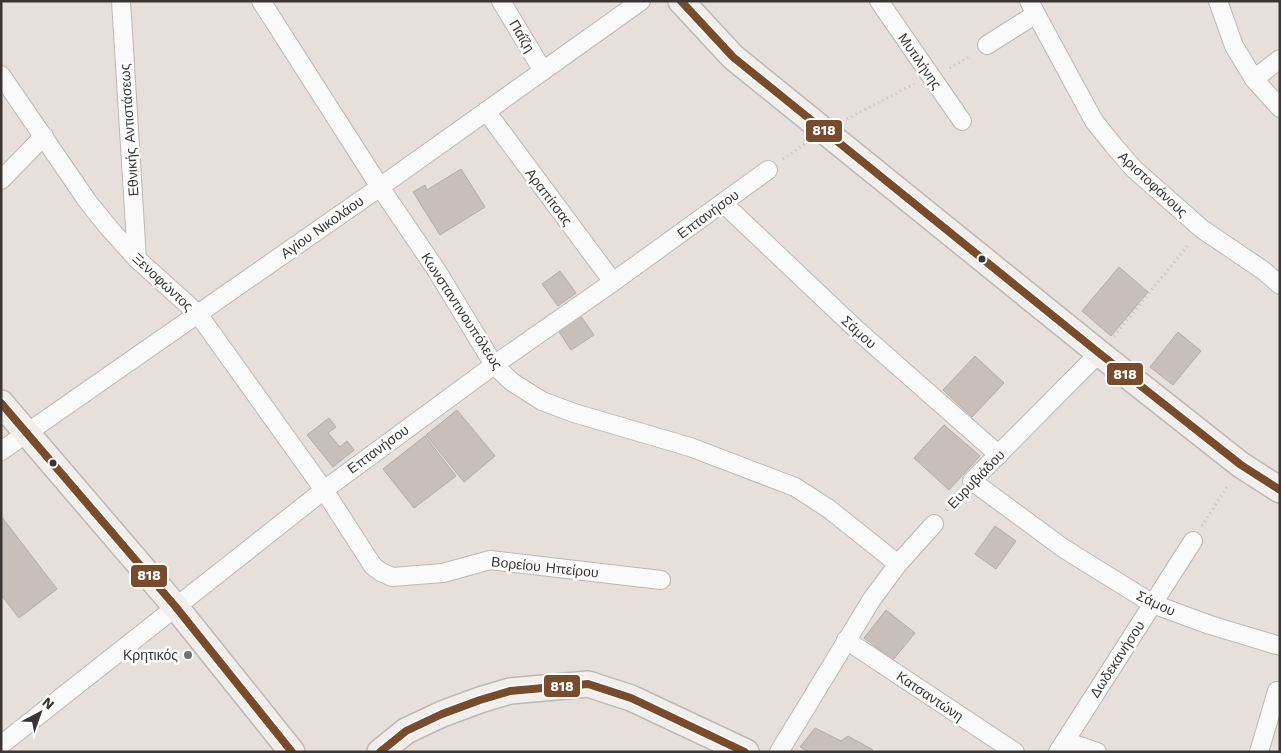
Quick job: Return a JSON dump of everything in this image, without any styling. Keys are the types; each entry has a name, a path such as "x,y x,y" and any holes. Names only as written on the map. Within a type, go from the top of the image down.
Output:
{"street":[{"name":"Εθνικής Αντιστάσεως","path":"121,1 137,259"},
{"name":"Κωνσταντινουπόλεως","path":"261,1 380,187 437,271 494,365 512,382 542,401 574,414 690,447 795,487 829,509 898,564"},
{"name":"Παΐζη","path":"501,1 543,71"},
{"name":"Αγίου Νικολάου","path":"1,451 380,187 641,1"},
{"name":"Μυτιλήνης","path":"879,1 962,121"},
{"path":"1218,1 1234,46 1254,80 1280,108"},
{"path":"683,3 733,57 1099,353 1241,465 1280,490"},
{"path":"987,45 1033,8"},
{"name":"Αριστοφάνους","path":"1033,8 1094,121 1134,169 1202,228 1264,271 1280,285"},
{"path":"1254,80 1280,58"},
{"name":"Ξενοφώντος","path":"1,75 88,202 137,259 198,314 324,490"},
{"name":"Αραπίτσας","path":"486,111 613,282"},
{"path":"1,180 44,136"},
{"name":"Επτανήσου","path":"1,745 324,490 494,365 768,170"},
{"name":"Σάμου","path":"723,203 857,330 1000,455"},
{"name":"Ευρυβιάδου","path":"972,481 1000,455 1099,353"},
{"path":"1,403 175,606 292,752"},
{"name":"Σάμου","path":"972,481 1064,548 1152,604 1210,625 1280,646"},
{"name":"Βορείου Ηπείρου","path":"324,490 374,566 392,577 443,573 490,560 661,580"},
{"path":"779,752 872,599 898,564 934,524"},
{"name":"Δωδεκανήσου","path":"1061,746 1193,541"},
{"name":"Κατσαντώνη","path":"846,640 1015,752"},
{"path":"380,752 406,732 442,714 480,700 510,691 588,684 611,690 639,702 746,752"},
{"path":"1259,752 1277,691"},
{"path":"1061,746 1097,752"}],"path":[{"path":"933,80 987,45"},
{"path":"1099,353 1202,228"},
{"path":"1193,541 1241,465"},
{"name":"Ευρυβιάδου","path":"934,524 972,481"}],"building":[{"path":"461,169 485,207 440,235 413,192 425,185 427,190"},
{"path":"1119,267 1148,292 1111,336 1082,311"},
{"path":"560,271 576,293 558,306 542,284"},
{"path":"580,315 594,335 571,350 558,330"},
{"path":"1178,332 1201,351 1173,385 1150,367"},
{"path":"975,356 1004,383 972,417 943,390"},
{"path":"457,410 495,456 464,482 426,435"},
{"path":"329,418 336,427 328,433 340,447 347,441 354,450 333,467 307,435"},
{"path":"944,425 980,456 949,490 914,458"},
{"path":"425,436 456,476 414,508 383,469"},
{"path":"1,516 57,589 19,618 1,595"},
{"path":"995,526 1016,541 996,569 975,554"},
{"path":"886,610 915,633 893,660 864,638"},
{"path":"815,728 841,741 848,736 873,750 872,752 809,752 800,747"}],"transit line":[{"name":"818","path":"681,1 733,57 1099,353 1241,465 1280,490"},
{"name":"818","path":"1,403 175,606 292,752"},
{"name":"818","path":"380,752 406,731 442,714 480,700 510,691 588,684 631,698 745,752"}],"place":[{"name":"Κρητικός","path":"188,655"}]}
